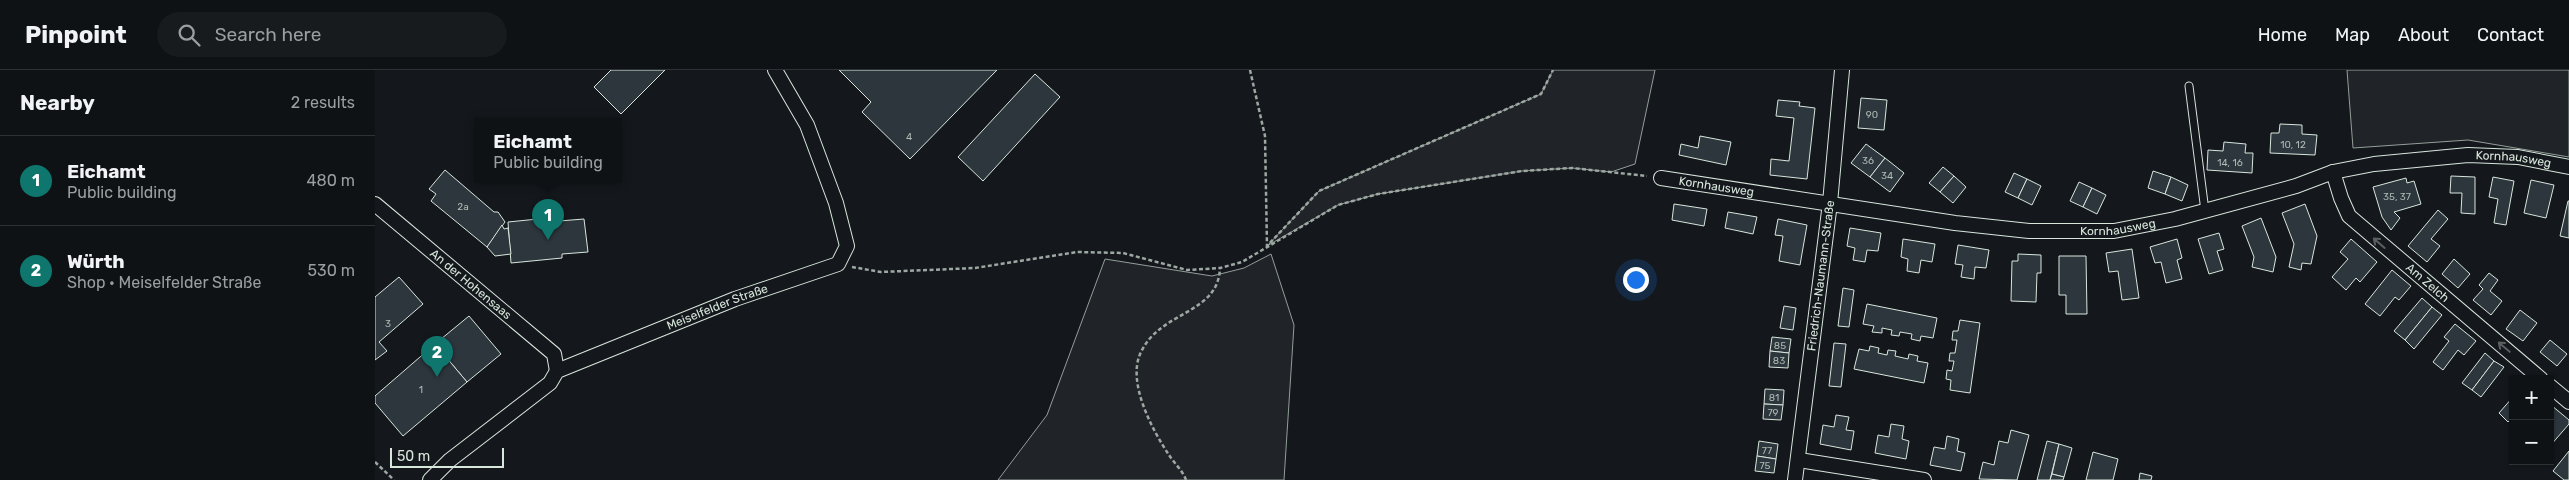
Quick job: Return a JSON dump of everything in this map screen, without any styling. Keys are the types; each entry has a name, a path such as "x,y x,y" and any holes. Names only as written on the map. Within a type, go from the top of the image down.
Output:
{"street":[{"path":"775,70 807,125 836,202 847,246 839,264"},
{"name":"Friedrich-Naumann-Straße","path":"1795,480 1830,203 1842,70"},
{"name":"Kornhausweg","path":"1661,178 1955,223 2029,231 2113,231 2205,211 2296,186 2333,172 2374,164 2468,155 2517,157 2569,168"},
{"name":"Am Zelch","path":"2333,172 2349,216 2536,375"},
{"name":"An der Hohensaas","path":"375,204 554,354 557,372"},
{"name":"Meiselfelder Straße","path":"430,480 450,460 550,383 557,372 735,299 839,264"},
{"path":"2554,389 2569,402"},
{"path":"1799,460 1924,480"}],"lane":[{"path":"2189,86 2205,211"}],"path":[{"path":"1250,70 1265,136 1267,246"},
{"path":"1267,246 1319,191 1541,94 1553,70"},
{"path":"839,264 881,272 966,268 1077,252 1123,253 1187,270 1221,268 1242,262 1338,205 1379,194 1522,171 1572,168 1661,178"},
{"path":"1186,480 1148,418 1141,398 1137,372 1138,363 1140,354 1149,338 1168,321 1205,302 1214,292 1220,280 1221,268"},
{"path":"375,462 394,480"}],"shaded area":[{"path":"1553,70 1655,70 1635,164 1611,172 1572,168 1522,171 1378,194 1338,205 1267,246 1319,191 1541,94"},
{"path":"2347,70 2569,70 2569,157 2468,140 2353,148"},
{"path":"1271,254 1294,325 1284,480 998,480 1047,415 1105,259 1212,276 1244,268"}],"building":[{"path":"611,70 665,70 621,114 594,87"},
{"path":"839,70 997,70 910,159 862,112 871,102"},
{"path":"1035,74 1060,97 983,181 958,157"},
{"path":"1861,98 1887,100 1884,130 1858,128"},
{"path":"1778,100 1800,102 1799,106 1815,108 1807,179 1770,175 1771,159 1789,161 1794,118 1776,116"},
{"path":"2280,124 2302,125 2302,134 2317,135 2315,155 2270,153 2271,133 2279,133"},
{"path":"1700,136 1731,142 1726,165 1679,155 1681,144 1698,148"},
{"path":"2224,142 2246,144 2245,153 2253,153 2252,173 2207,170 2208,150 2223,151"},
{"path":"1866,144 1885,158 1870,177 1851,163"},
{"path":"1885,158 1904,173 1890,192 1870,177"},
{"path":"1943,167 1954,176 1940,192 1929,183"},
{"path":"445,170 494,212 498,212 505,222 487,247 431,201 436,194 429,189"},
{"path":"2153,171 2171,177 2165,194 2148,188"},
{"path":"2014,173 2027,179 2018,198 2005,192"},
{"path":"1954,176 1966,187 1953,203 1940,192"},
{"path":"2451,176 2475,177 2475,214 2461,213 2462,193 2450,193"},
{"path":"2171,177 2188,185 2182,201 2165,194"},
{"path":"2493,177 2514,181 2506,225 2494,223 2498,199 2489,197"},
{"path":"2406,178 2407,183 2414,181 2421,204 2394,212 2400,218 2391,230 2382,217 2373,187"},
{"path":"2027,179 2041,186 2032,205 2018,198"},
{"path":"2531,180 2554,185 2546,218 2524,213"},
{"path":"2079,182 2092,188 2083,207 2070,201"},
{"path":"2092,188 2106,195 2097,214 2083,207"},
{"path":"2569,201 2569,238 2560,236"},
{"path":"1674,204 1707,209 1704,226 1672,220"},
{"path":"2305,204 2317,236 2311,264 2302,263 2301,270 2289,267 2294,244 2282,213"},
{"path":"2438,210 2448,219 2431,239 2440,246 2427,262 2408,246"},
{"path":"1728,212 1757,217 1753,234 1725,228"},
{"path":"558,217 559,221 584,219 588,252 562,254 562,258 511,263 508,222"},
{"path":"2261,218 2276,257 2273,272 2252,267 2254,257 2242,226"},
{"path":"1778,219 1807,225 1800,265 1779,261 1783,236 1775,235"},
{"path":"502,225 504,229 508,228 511,254 495,256 487,247"},
{"path":"1850,228 1881,233 1878,251 1867,250 1865,262 1853,260 1855,248 1847,246"},
{"path":"2219,233 2224,249 2217,251 2223,270 2209,274 2198,239"},
{"path":"1903,239 1935,244 1932,262 1921,260 1919,273 1907,271 1908,259 1901,257"},
{"path":"2177,239 2182,258 2177,260 2182,279 2166,283 2161,262 2155,263 2150,247"},
{"path":"2351,239 2377,262 2360,282 2356,278 2346,290 2332,277 2348,259 2340,252"},
{"path":"1958,245 1989,250 1986,268 1975,267 1974,279 1961,277 1963,265 1955,264"},
{"path":"2132,249 2139,298 2122,300 2118,271 2109,272 2106,253"},
{"path":"2018,254 2041,255 2041,273 2037,273 2036,302 2011,301 2012,261 2018,261"},
{"path":"2059,256 2086,256 2087,314 2066,314 2066,295 2059,295"},
{"path":"2454,259 2470,274 2458,288 2442,274"},
{"path":"2392,270 2411,286 2399,300 2395,297 2380,316 2365,304"},
{"path":"2489,273 2498,280 2490,291 2502,301 2491,315 2473,300 2483,289 2479,285"},
{"path":"399,277 423,304 379,342 387,351 375,360 375,297"},
{"path":"1843,288 1854,290 1849,327 1838,326"},
{"path":"2422,298 2432,307 2405,340 2394,331"},
{"path":"1867,304 1937,318 1933,338 1921,336 1920,341 1911,339 1912,334 1900,332 1899,336 1891,335 1892,330 1882,328 1882,333 1872,332 1874,326 1863,324"},
{"path":"1784,306 1796,308 1793,330 1780,328"},
{"path":"2432,307 2442,315 2414,349 2405,340"},
{"path":"2520,310 2537,323 2523,341 2506,329"},
{"path":"469,316 501,354 467,382 435,344"},
{"path":"1960,320 1980,323 1970,393 1950,390 1951,380 1946,379 1947,370 1952,371 1954,361 1949,361 1950,353 1955,353 1957,340 1952,340 1953,331 1958,331"},
{"path":"2455,324 2476,341 2464,355 2458,350 2443,370 2433,362 2449,341 2444,337"},
{"path":"1772,337 1791,339 1789,353 1770,351"},
{"path":"2550,340 2567,354 2557,366 2540,352"},
{"path":"1834,343 1846,344 1841,387 1829,386"},
{"path":"435,344 467,382 403,436 375,403 375,396"},
{"path":"1870,346 1879,348 1878,353 1887,355 1888,350 1896,351 1895,356 1908,359 1909,354 1918,356 1917,361 1928,363 1924,383 1854,369 1859,349 1869,351"},
{"path":"1770,351 1789,353 1788,368 1769,367"},
{"path":"2485,353 2494,361 2472,390 2462,383"},
{"path":"2494,361 2504,367 2481,397 2472,390"},
{"path":"1765,389 1784,390 1783,405 1764,404"},
{"path":"2509,402 2509,421 2499,413"},
{"path":"1764,404 1783,405 1781,420 1763,419"},
{"path":"2554,408 2569,420 2569,424 2554,441"},
{"path":"1836,415 1849,417 1846,430 1854,431 1851,450 1820,444 1823,425 1834,427"},
{"path":"1891,424 1904,426 1902,439 1909,441 1906,459 1875,453 1878,435 1889,437"},
{"path":"2011,430 2029,435 2017,480 1979,479 1983,462 1994,465 1999,441 2008,443"},
{"path":"1947,436 1959,439 1957,451 1965,453 1961,471 1930,465 1934,447 1945,449"},
{"path":"1759,441 1778,444 1776,459 1757,456"},
{"path":"2047,441 2059,444 2050,480 2037,480"},
{"path":"2059,444 2072,448 2064,477 2052,474"},
{"path":"2569,451 2569,480 2564,480 2553,471"},
{"path":"2093,452 2118,459 2113,480 2086,480"},
{"path":"1757,456 1776,459 1774,473 1755,471"},
{"path":"2140,473 2152,476 2151,480 2139,480"},
{"path":"2052,474 2064,477 2063,480 2050,480"}],"place":[{"name":"Eichamt","path":"548,240"},
{"name":"Würth","path":"437,377"}]}
